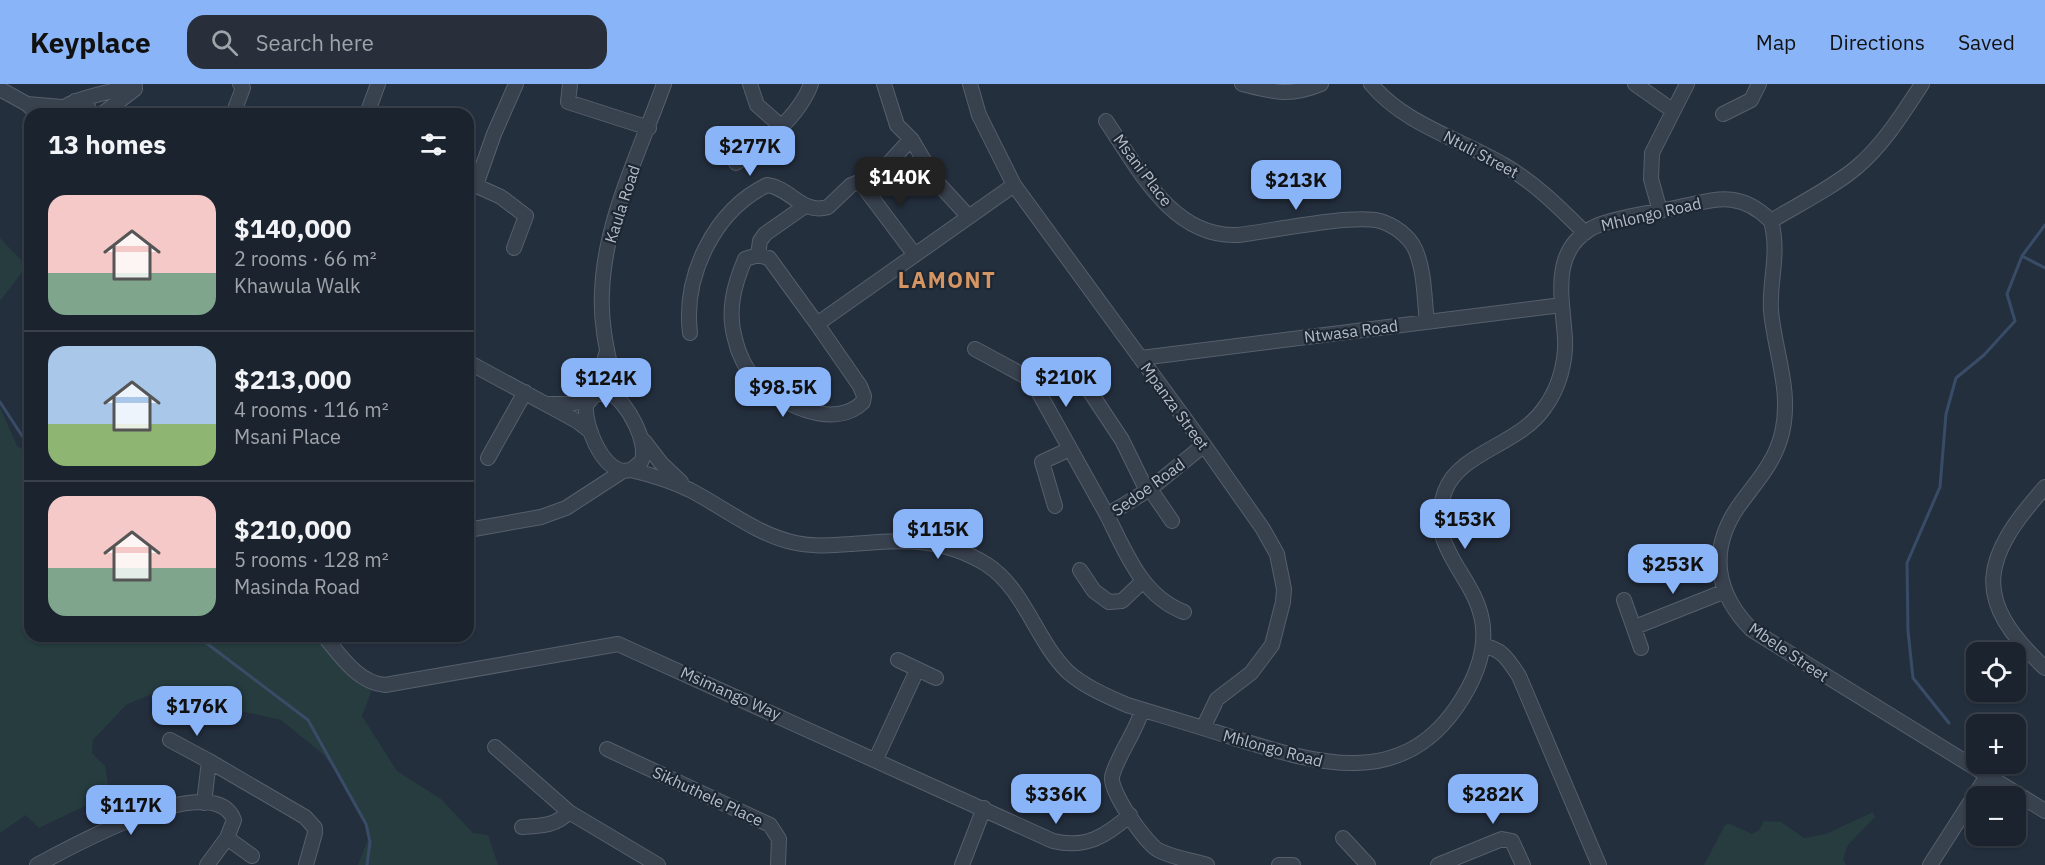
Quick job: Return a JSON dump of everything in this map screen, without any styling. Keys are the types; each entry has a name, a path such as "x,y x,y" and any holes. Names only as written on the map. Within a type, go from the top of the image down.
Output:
{"street":[{"path":"65,107 135,84"},
{"path":"110,108 141,84"},
{"path":"369,108 378,84"},
{"path":"474,179 516,84"},
{"path":"570,84 568,102 649,128"},
{"name":"Kaula Road","path":"642,439 617,397 606,354 602,293 607,249 613,224 664,84"},
{"path":"750,84 757,105 781,126"},
{"path":"736,163 781,126 807,95 810,84"},
{"path":"884,84 894,119 911,139 936,181 968,216"},
{"name":"Mpanza Street","path":"970,84 979,115 1014,185 1204,445 1271,543 1281,568 1284,589 1281,616 1272,645 1251,673 1217,699 1203,728"},
{"path":"1242,84 1282,94 1300,93 1321,84"},
{"name":"Ntuli Street","path":"1371,84 1404,112 1526,178 1585,233"},
{"path":"1635,84 1672,110"},
{"path":"1660,211 1650,164 1652,153 1687,84"},
{"path":"1723,114 1751,100 1759,84"},
{"path":"1771,221 1836,182 1865,159 1903,113 1922,84"},
{"path":"235,108 241,86"},
{"path":"0,89 31,108"},
{"path":"27,104 87,106 88,108"},
{"name":"Msani Place","path":"1106,121 1171,209 1203,230 1224,235 1238,235 1370,220 1394,227 1410,241 1415,250 1422,276 1427,322"},
{"path":"758,255 760,241 765,234 805,207 828,207 846,190 878,175 911,139"},
{"path":"860,182 915,255"},
{"path":"474,185 501,197 526,216 514,248"},
{"path":"690,333 689,300 700,261 707,245 729,214 767,185 783,189 805,207"},
{"path":"817,324 1014,185"},
{"name":"Mhlongo Road","path":"627,470 665,479 692,491 769,534 797,544 816,546 914,540 933,543 965,554 994,570 1006,581 1069,672 1105,695 1142,710 1319,762 1343,765 1380,761 1403,752 1436,732 1464,698 1479,664 1483,646 1481,616 1444,544 1439,524 1440,505 1446,488 1465,464 1517,435 1544,410 1554,393 1563,364 1565,341 1560,285 1563,266 1570,249 1595,226 1660,211 1734,199 1759,209 1771,221"},
{"name":"Mbele Street","path":"1771,221 1776,260 1771,309 1784,377 1786,411 1782,434 1769,465 1738,508 1723,540 1720,572 1723,592 1738,615 1752,630 2045,811"},
{"path":"758,255 769,258 774,264 860,386 864,396 863,402 850,411 829,413 796,407 774,394 751,374 735,340 731,317 734,290 745,259 758,255"},
{"name":"Ntwasa Road","path":"1141,358 1562,305"},
{"path":"975,349 1023,375 1034,384 1107,515"},
{"name":"Kaula Road","path":"591,432 585,411 606,354"},
{"path":"474,365 525,392 591,432 612,467 627,470"},
{"path":"1034,384 1059,370 1078,375 1122,440 1149,490 1172,521"},
{"path":"488,458 525,392"},
{"path":"545,404 570,404 604,393 617,397"},
{"path":"474,529 553,513 587,495 627,470 637,467 644,456 642,439"},
{"name":"Mhlongo Road","path":"642,439 668,470 692,491"},
{"name":"Sedoe Road","path":"1184,612 1164,602 1143,581 1107,515 1149,490 1204,445"},
{"path":"1055,506 1042,462 1070,449"},
{"path":"587,495 599,477 603,455"},
{"path":"2045,487 2025,509 2005,539 1996,557 1994,570 1994,596 2000,616 2010,633 2045,668"},
{"path":"1080,570 1094,591 1109,602 1122,601 1143,581"},
{"path":"1635,627 1723,592"},
{"path":"1624,600 1641,648"},
{"name":"Msimango Way","path":"330,642 362,677 371,683 385,685 607,644 618,644 1053,841 1087,843 1109,834 1130,815"},
{"path":"1483,646 1492,647 1503,653 1519,675 1599,865"},
{"path":"898,660 936,678"},
{"path":"876,759 917,670"},
{"path":"1142,710 1136,731 1113,776 1113,787 1152,846 1166,853 1207,865"},
{"path":"170,740 305,817 315,828 306,865"},
{"path":"495,747 568,812 658,865"},
{"name":"Sikhuthele Place","path":"607,748 770,825 778,839 778,865"},
{"path":"204,803 209,762"},
{"path":"1930,865 1987,776"},
{"path":"37,865 157,808 204,803 231,814 233,822 227,838 207,865"},
{"path":"962,865 984,808"},
{"path":"522,827 556,822 568,812"},
{"path":"227,838 252,856"},
{"path":"1343,838 1363,863"},
{"path":"1438,865 1463,860 1494,842 1508,839 1515,845 1523,865"},
{"path":"1278,865 1293,865"}],"green space":[{"path":"0,238 24,263 24,270 0,301"},
{"path":"0,407 17,446 24,450 24,642 330,642 374,684 362,716 397,771 441,799 473,833 488,835 498,865 358,865 368,839 366,824 347,788 324,755 281,720 217,706 166,688 126,705 93,740 92,753 105,766 110,794 39,828 26,815 0,833"},
{"path":"1873,812 1875,817 1848,845 1843,859 1846,865 1704,865 1725,825 1730,824 1752,834 1759,830 1764,821 1781,822 1804,838 1826,834"}],"waterway":[{"path":"1949,723 1913,678 1908,631 1907,563 1940,487 1946,414 1956,378 1984,355 2015,321 2007,294 2022,256 2045,225"},
{"path":"2022,256 2045,268"},
{"path":"0,402 24,439"},
{"path":"205,642 308,720 366,824 370,842 367,865"}],"district":[{"name":"LAMONT","path":"947,280"}]}
